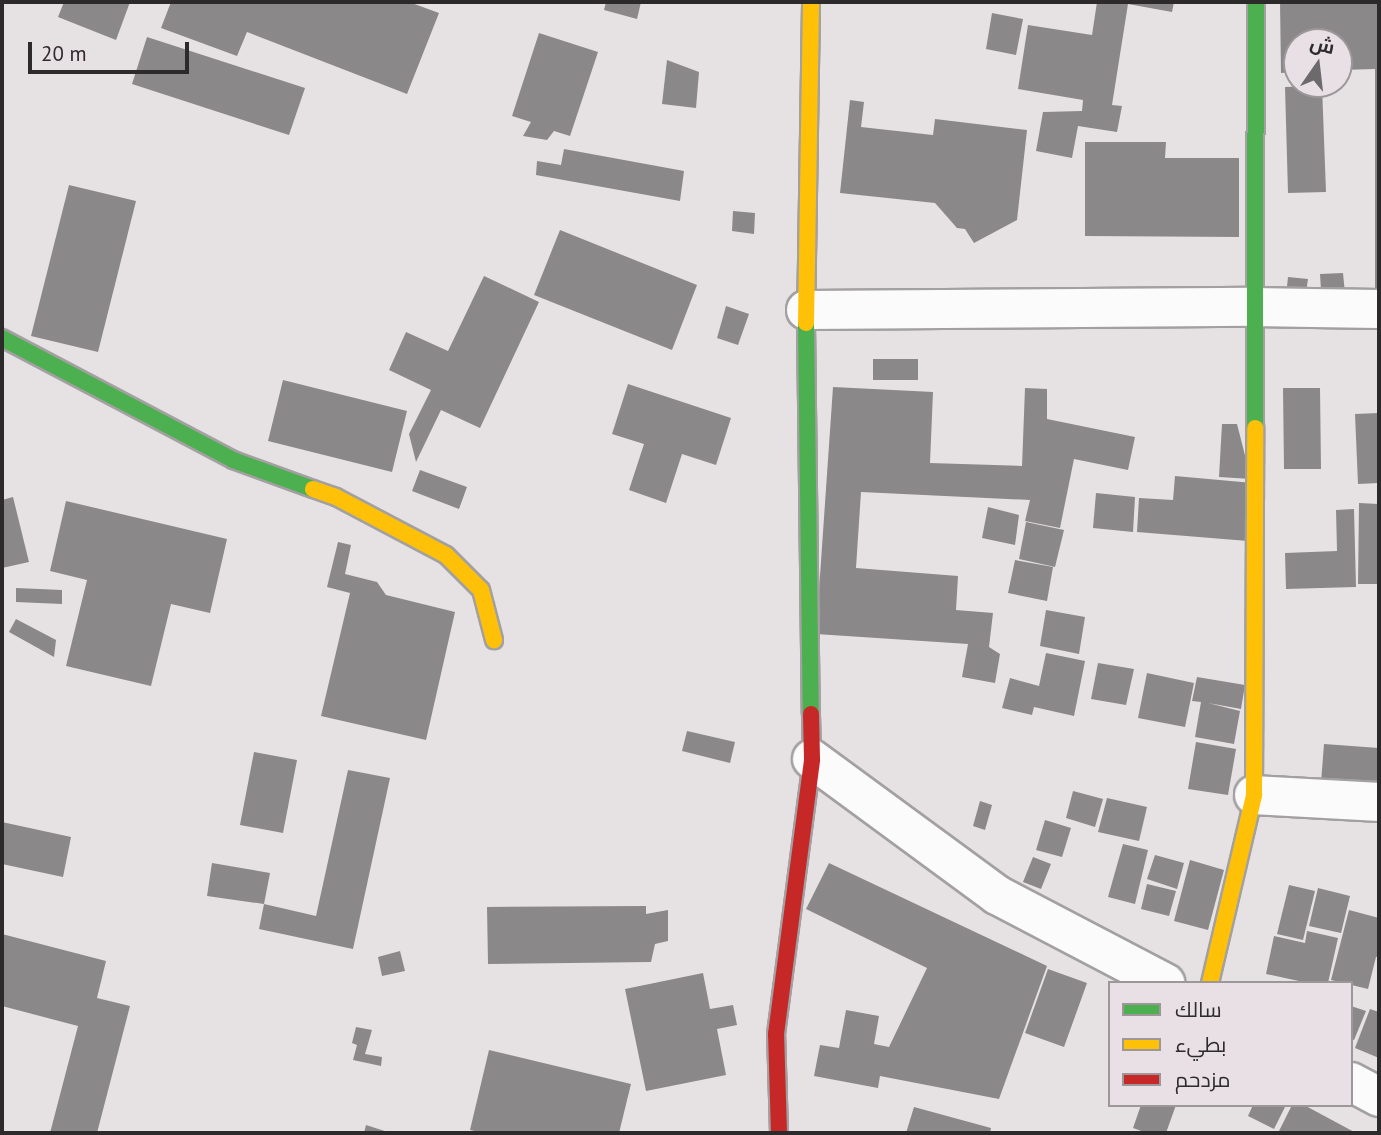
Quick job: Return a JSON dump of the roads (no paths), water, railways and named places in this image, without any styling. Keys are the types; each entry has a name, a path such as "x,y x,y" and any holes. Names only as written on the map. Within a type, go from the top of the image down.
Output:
{"street":[{"path":"779,1133 776,1034 812,759 806,310 811,2"},
{"path":"1210,981 1254,796 1256,2"},
{"path":"806,310 1254,307 1379,309"},
{"path":"2,338 233,460 336,497 446,555 481,590 494,640"},
{"path":"812,759 997,895 1161,981"},
{"path":"1254,796 1379,802"},
{"path":"1353,1083 1379,1097"}]}
